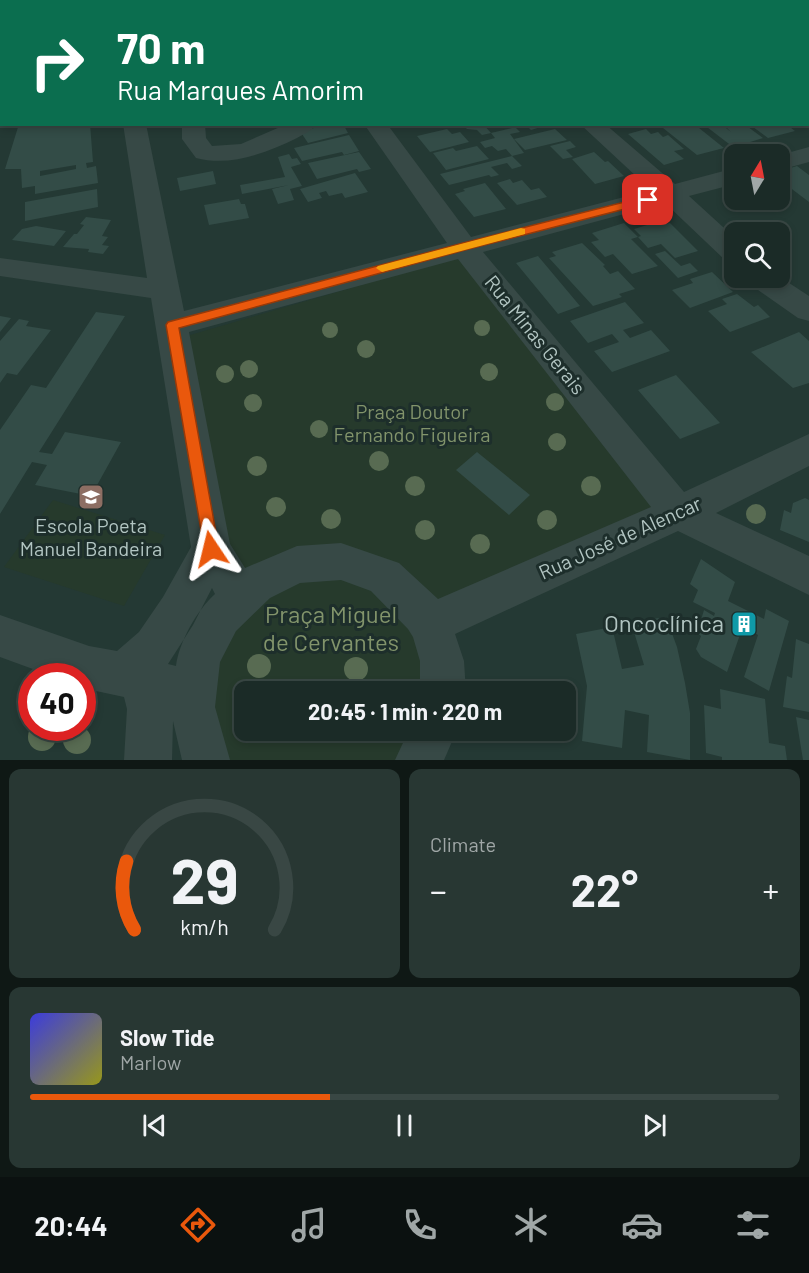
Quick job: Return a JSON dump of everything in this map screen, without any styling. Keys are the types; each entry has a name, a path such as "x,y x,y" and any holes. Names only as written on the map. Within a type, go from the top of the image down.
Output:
{"street":[{"path":"134,126 211,549 239,596"},
{"path":"193,126 194,139 205,153 221,155 271,142 301,126"},
{"path":"247,126 253,148"},
{"name":"Rua Minas Gerais","path":"376,126 463,246 678,513"},
{"path":"593,126 724,244"},
{"path":"790,160 809,154"},
{"path":"172,325 463,246 724,179"},
{"path":"0,267 164,290"},
{"path":"776,288 809,310"},
{"name":"Rua José de Alencar","path":"430,624 678,513 809,448"},
{"path":"678,513 809,576"},
{"path":"132,676 178,611 211,549"},
{"path":"195,753 192,694 196,666 206,639 220,615 239,596 266,576 297,565 328,561 359,565 387,578 411,597 430,624 441,654 442,681"},
{"path":"0,636 89,668 132,676 192,694"},
{"path":"132,676 150,709 148,760"}],"green space":[{"name":"Praça Doutor Fernando Figueira","path":"467,254 670,510 432,617 372,565 242,588 219,555 180,338"},
{"path":"53,500 165,535 124,606 4,567"},
{"name":"Praça Miguel de Cervantes","path":"300,570 400,592 435,681 234,681 234,741 422,741 413,760 215,760 202,738 223,620"}],"building":[{"path":"18,126 90,126 93,162 86,163 87,168 96,166 98,183 35,194 35,186 22,188 21,169 5,169","holes":["76,165 76,169 40,176 40,171"]},
{"path":"313,126 344,126 348,133 308,143 300,131 314,128"},
{"path":"464,126 485,126 491,133 482,135 477,130 467,129"},
{"path":"510,126 527,126 516,128 520,132 510,134 524,153 512,156 506,149 498,151 492,146 485,148 480,142 495,138 491,133 512,128"},
{"path":"527,126 544,126 531,130"},
{"path":"696,126 724,148 697,155 663,128"},
{"path":"706,126 724,126 731,132 725,126 747,126 763,138 747,143 729,144"},
{"path":"752,126 789,126 795,131 768,138"},
{"path":"447,129 452,134 460,132 469,142 430,152 417,136"},
{"path":"555,129 567,140 525,150 514,139"},
{"path":"646,129 651,134 658,132 663,137 668,135 684,149 674,151 684,159 664,165 628,134"},
{"path":"349,135 359,151 344,155 342,152 302,161 294,148"},
{"path":"570,141 576,147 566,150 573,157 563,159 550,146"},
{"path":"477,146 489,159 446,170 433,153 453,148 456,151"},
{"path":"359,152 371,169 359,172 357,169 317,179 308,163"},
{"path":"594,152 624,176 595,184 572,159"},
{"path":"289,154 292,159 297,158 301,164 291,167 302,186 290,189 294,200 278,204 272,189 289,185 242,194 240,185 285,177 278,157"},
{"path":"512,156 522,166 512,169 507,163 491,167 499,175 491,177 489,175 449,185 440,174"},
{"path":"797,166 809,175 809,202 790,188 790,168"},
{"path":"213,171 216,184 180,191 177,178"},
{"path":"355,173 368,192 345,198 342,193 329,196 326,191 319,193 322,198 308,202 300,189"},
{"path":"510,179 513,183 522,180 531,190 539,188 547,197 517,205 497,183"},
{"path":"485,183 506,209 474,217 455,194 465,191 463,189"},
{"path":"97,189 98,207 25,221 25,202"},
{"path":"239,199 241,204 245,204 249,218 209,225 204,205"},
{"path":"86,217 111,220 102,236 108,237 102,245 109,246 103,254 88,252 89,249 63,247 84,225 80,224"},
{"path":"657,222 660,225 670,223 698,251 675,258 661,244 648,248 634,229"},
{"path":"624,223 638,237 631,239 658,266 632,274 613,254 605,257 591,242 599,240 592,233"},
{"path":"36,226 66,231 54,246 12,240 22,229"},
{"path":"582,243 605,265 603,266 610,274 618,271 635,289 619,294 622,297 593,306 549,258 556,256 552,252"},
{"path":"665,251 681,266 690,263 698,271 678,278 655,254"},
{"path":"538,256 580,306 558,314 516,263"},
{"path":"712,272 724,283 724,288 729,288 733,292 690,308 672,290 693,283 690,279"},
{"path":"737,294 754,307 758,305 770,317 730,332 708,311 727,304 722,299"},
{"path":"625,302 644,323 623,330 630,338 651,330 670,351 612,372 594,351 619,342 612,334 588,343 570,321"},
{"path":"96,312 125,316 39,452 52,454 65,432 121,442 91,496 35,485 47,465 32,462 0,514 0,430 31,385 46,388"},
{"path":"0,316 11,318 0,332"},
{"path":"19,319 29,321 26,326 51,330 17,375 7,373 0,383 0,341"},
{"path":"799,332 809,341 809,383 793,388 751,352"},
{"path":"676,375 720,423 680,439 638,390"},
{"path":"477,452 530,495 509,515 456,470"},
{"path":"805,498 809,500 809,542 780,530 784,510 791,513 793,503"},
{"name":"Oncoclínica","path":"701,559 735,582 728,601 764,619 766,609 789,621 769,691 744,677 758,635 743,626 727,672 701,657 696,649 701,636 697,633 704,610 714,616 715,613 693,602 698,590 690,584"},
{"path":"666,617 677,647 685,683 690,713 690,760 647,752 649,715 625,710 622,748 582,741 587,686 576,634 612,627 622,669 644,665 631,622"},
{"path":"796,639 809,644 809,712 783,707 787,676 792,678"},
{"path":"720,689 765,699 769,743 785,746 787,760 722,760 722,757 706,753 704,705 721,709"},
{"path":"796,717 809,720 809,760 803,760"}],"slow traffic":[{"path":"382,268 521,232"}],"place":[{"name":"Escola Poeta Manuel Bandeira","path":"91,497"},
{"name":"Oncoclínica","path":"744,624"}],"route":[{"path":"211,549 172,325 463,246 648,200"}]}
